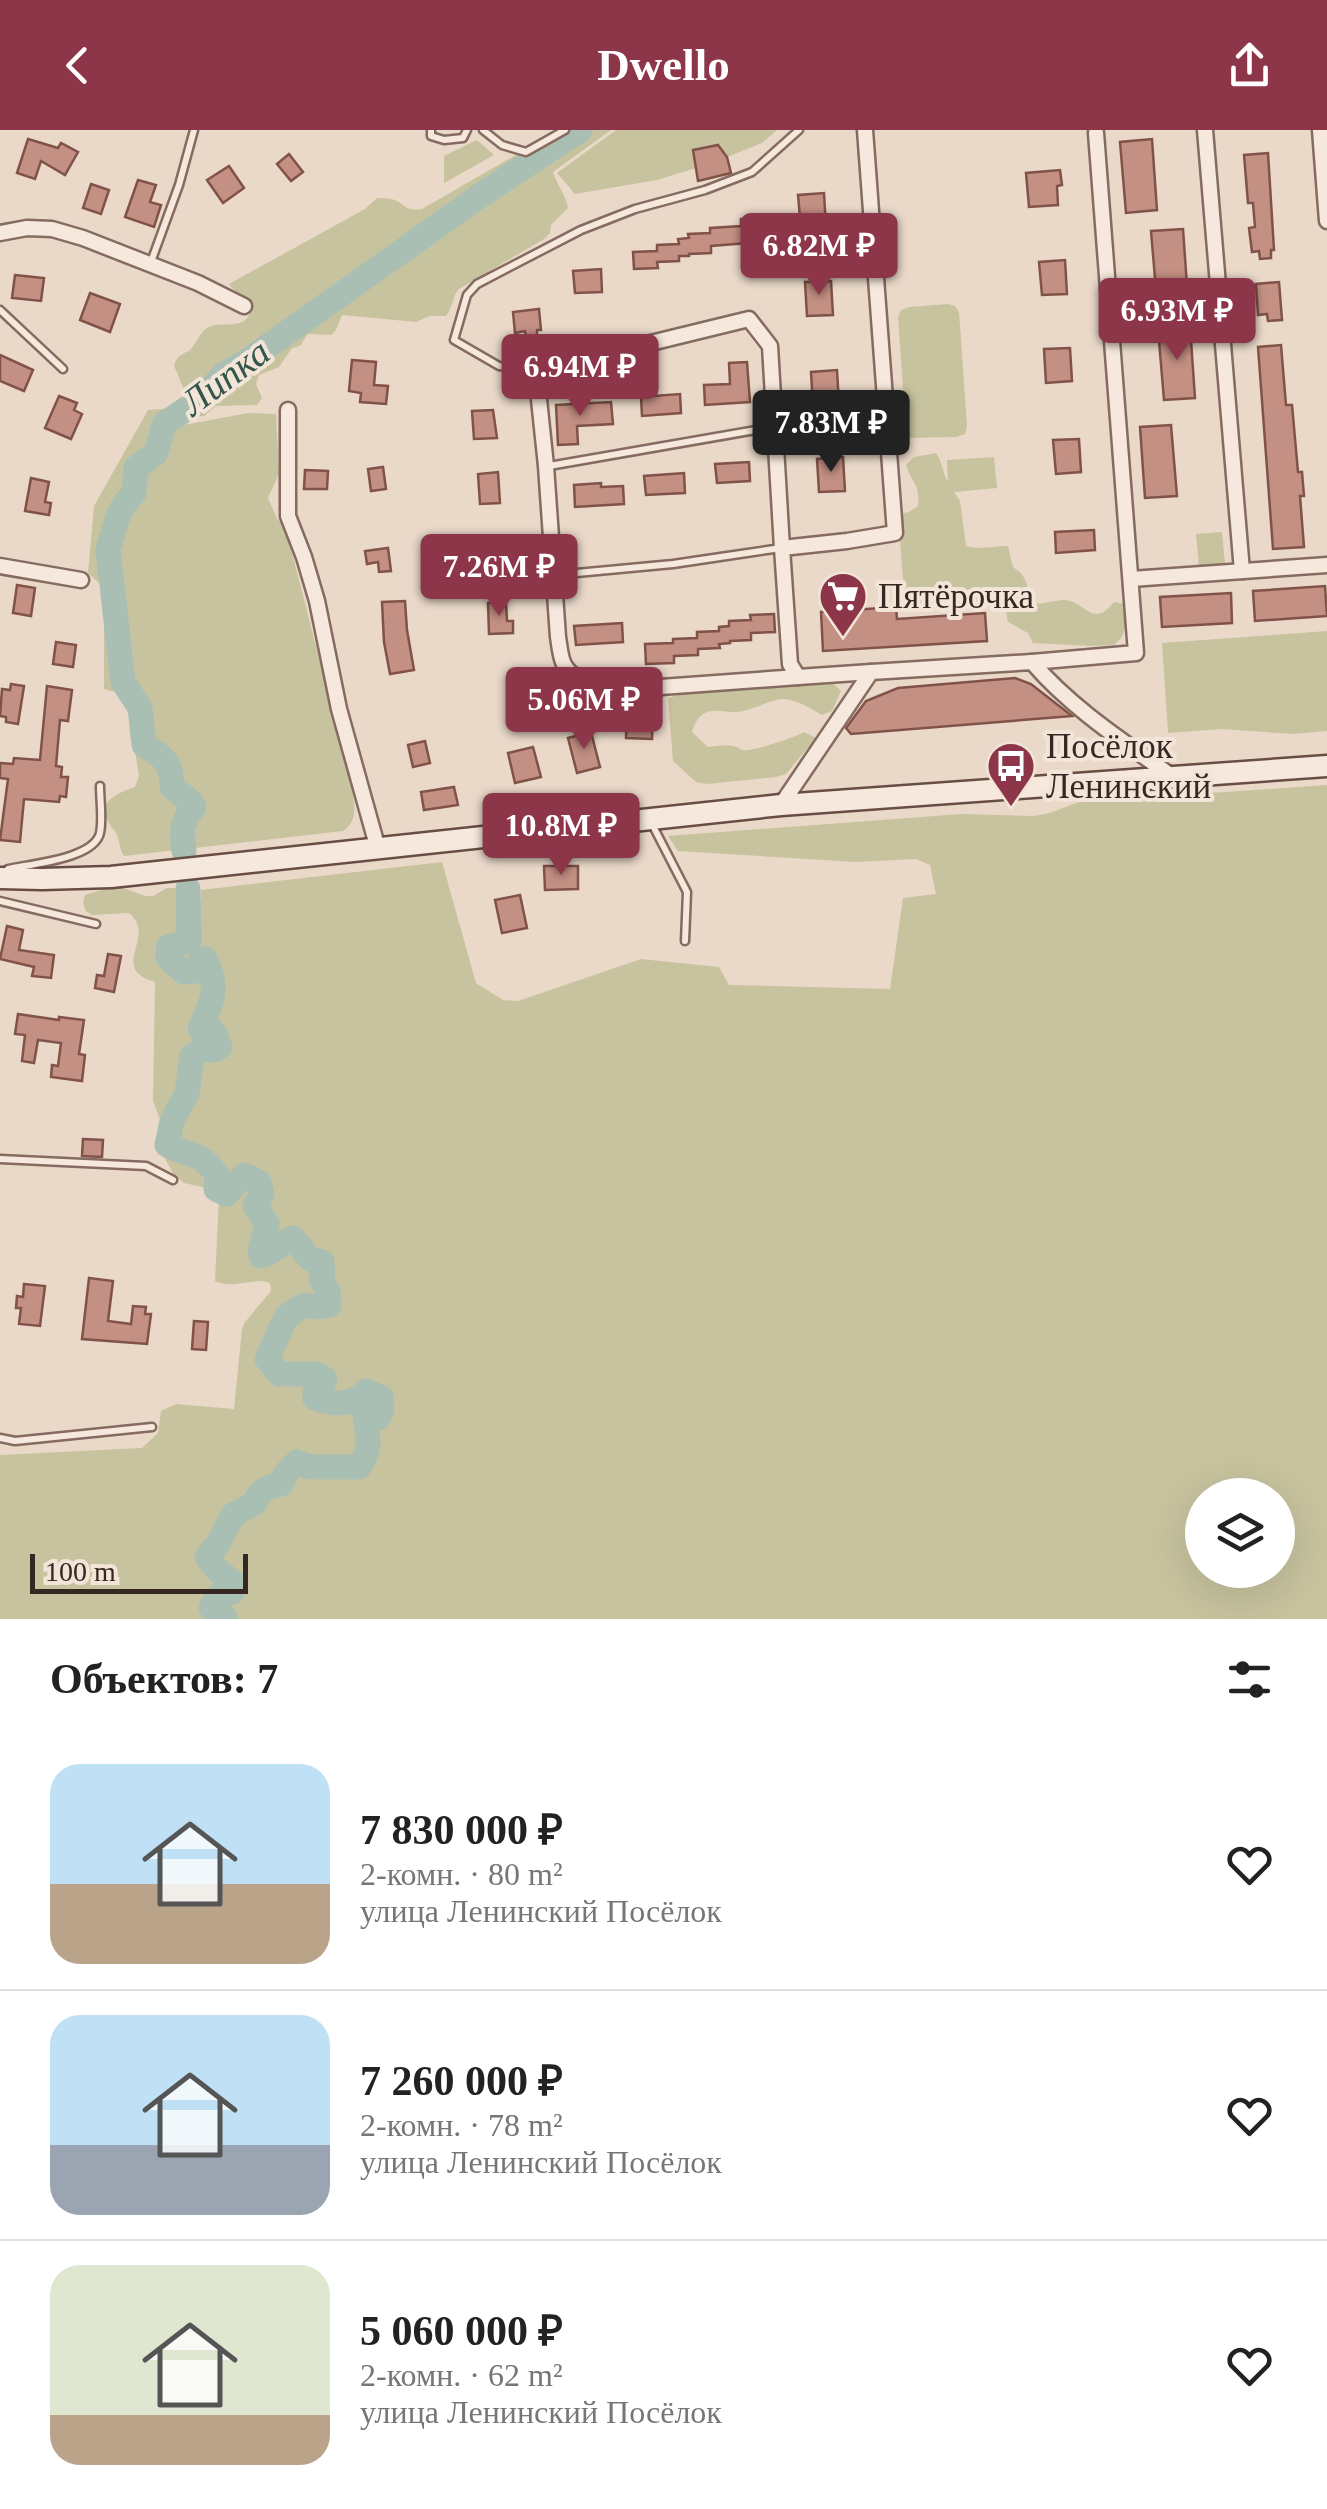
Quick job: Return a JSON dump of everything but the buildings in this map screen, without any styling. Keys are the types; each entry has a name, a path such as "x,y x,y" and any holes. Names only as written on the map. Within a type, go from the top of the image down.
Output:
{"main road":[{"path":"0,877 42,880 111,876 781,804 1327,766"}],"street":[{"path":"782,548 894,533 865,130"},
{"path":"1205,130 1242,571"},
{"path":"1320,130 1327,221"},
{"path":"798,677 790,664 770,346 749,319 536,371 558,637 562,665 578,678 661,687 1136,653 1096,134"},
{"path":"0,234 27,228 52,229 83,238 198,283 244,306"},
{"path":"288,410 288,516 317,601 339,709 378,849"},
{"path":"1132,580 1327,565"},
{"path":"0,566 81,580"},
{"path":"1032,662 1096,721 1174,778"},
{"path":"781,804 871,672"}],"lane":[{"path":"151,264 194,130"},
{"path":"431,130 430,136 444,140 463,138 467,130"},
{"path":"484,130 502,145 526,152 566,130"},
{"path":"536,371 499,366 454,340 467,295 476,284 581,230 752,172 798,130"},
{"path":"0,310 63,369"},
{"path":"546,466 774,427"},
{"path":"554,575 673,564 782,548"},
{"path":"0,877 8,869 44,863 95,844 100,834 100,786"},
{"path":"650,818 688,892 684,941"},
{"path":"0,901 96,924"},
{"path":"0,1159 146,1166 173,1180"},
{"path":"0,1438 15,1441 152,1427"}],"shaded area":[{"path":"559,130 611,130 553,172 568,208 551,225 550,233 459,289 446,316 430,316 416,322 342,315 331,335 308,334 279,367 259,375 256,384 262,398 257,405 216,406 197,417 190,413 190,399 174,366 207,328 246,320 248,304 229,284 365,209 377,198 422,209"},
{"path":"616,130 777,130 762,143 727,157 717,145 694,150 696,168 657,180 575,194 557,173"},
{"path":"477,140 494,155 444,183 444,156"},
{"path":"948,304 959,312 965,434 909,438 898,317 901,310 909,307"},
{"path":"148,410 171,410 179,426 248,413 276,414 279,474 268,498 277,519 285,525 352,788 353,817 343,831 124,856 107,818 106,805 135,787 139,776 126,695 104,689 104,588 88,573 94,506"},
{"path":"936,453 948,482 947,460 994,457 997,488 954,492 960,501 966,546 1008,546 1013,567 1022,574 1033,604 1065,600 1095,614 1107,610 1114,602 1125,604 1131,613 1122,637 1114,645 1033,643 1028,633 1008,622 1006,611 997,604 915,610 905,605 898,514 918,506 917,487 906,465 914,457"},
{"path":"1222,532 1225,564 1199,566 1196,534"},
{"path":"1327,631 1327,731 1291,734 1223,729 1168,733 1162,643"},
{"path":"811,681 833,683 841,691 832,711 822,715 799,703 779,699 738,712 703,714 692,732 708,747 743,750 804,732 816,738 786,774 707,784 696,782 673,761 668,698"},
{"path":"1327,785 1327,1619 0,1619 0,1455 142,1448 158,1433 161,1411 176,1404 234,1409 242,1329 271,1291 270,1283 215,1281 219,1197 211,1189 184,1183 173,1173 158,1146 161,1122 153,1101 155,982 135,969 136,921 129,913 92,915 83,903 85,895 123,888 153,896 175,888 194,903 201,901 201,890 442,862 476,983 503,1000 518,1001 641,959 719,967 729,985 890,989 903,898 936,894 930,865 916,859 856,862 678,851 668,836 961,814 1050,813 1079,802"}],"waterway":[{"name":"Липка","path":"184,851 183,828 194,807 172,787 166,761 144,745 140,708 123,682 108,550 118,516 134,493 136,468 156,453 164,424 205,396 223,375 580,130"},
{"name":"Липка","path":"188,889 189,941 168,947 168,958 184,972 196,971 205,959 213,995 200,1029 204,1035 211,1029 220,1047 203,1049 192,1056 187,1093 172,1121 167,1145 205,1161 217,1175 216,1189 227,1194 244,1175 259,1182 262,1194 255,1206 267,1223 261,1256 293,1238 310,1259 322,1262 321,1279 329,1305 304,1305 286,1317 267,1359 279,1374 316,1374 325,1379 322,1386 315,1387 315,1398 342,1403 366,1391 381,1397 382,1409 378,1418 371,1414 365,1417 368,1444 359,1467 309,1467 297,1462 281,1484 265,1490 255,1503 233,1515 207,1557 234,1583 232,1592 218,1596 211,1607 225,1619"}],"place":[{"name":"Пятёрочка","path":"843,638"},
{"name":"Посёлок Ленинский","path":"1011,808"}]}
